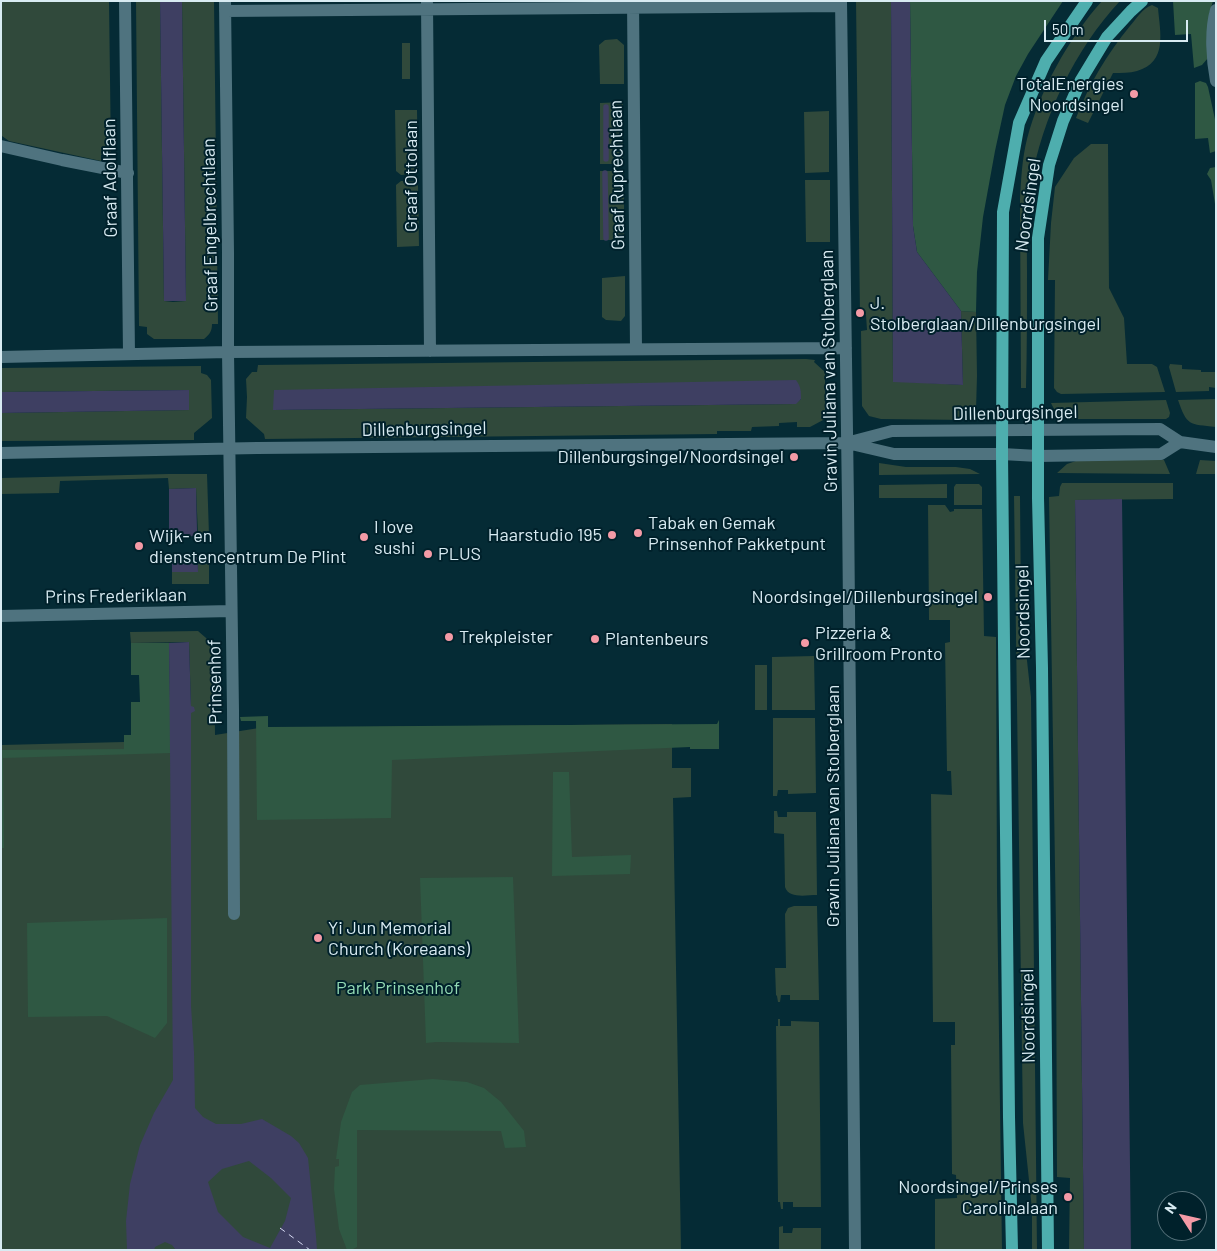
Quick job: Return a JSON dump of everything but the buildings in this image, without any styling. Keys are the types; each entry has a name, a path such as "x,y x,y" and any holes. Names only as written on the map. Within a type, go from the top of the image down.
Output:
{"main road":[{"name":"Noordsingel","path":"1012,1250 1002,454 1003,212 1019,123 1046,61 1087,1"},
{"name":"Noordsingel","path":"1048,1250 1038,456 1038,238 1049,165 1063,121 1081,80 1107,37 1142,1"}],"street":[{"name":"Graaf Adolflaan","path":"125,1 129,354"},
{"name":"Graaf Ruprechtlaan","path":"633,4 636,349"},
{"path":"225,6 841,4"},
{"name":"Gravin Juliana van Stolberglaan","path":"841,4 855,1250"},
{"name":"Graaf Ottolaan","path":"427,5 430,351"},
{"name":"Graaf Engelbrechtlaan","path":"225,6 230,449"},
{"path":"1216,10 1213,33 1216,81"},
{"path":"1,146 128,173"},
{"path":"1,356 228,352 846,348"},
{"name":"Dillenburgsingel","path":"847,443 892,431 1160,429 1180,442 1216,446"},
{"name":"Dillenburgsingel","path":"1,453 847,443 894,454 1038,456 1161,454 1180,442"},
{"name":"Prinsenhof","path":"230,449 234,914"},
{"name":"Prins Frederiklaan","path":"1,616 231,611"}],"green space":[{"path":"1,1 109,1 111,155 101,155 101,161 9,141 2,136"},
{"path":"136,1 160,1 164,301 173,302 186,301 182,1 214,1 218,324 212,324 212,329 204,339 154,339 147,334 147,327 139,326"},
{"path":"856,1 891,1 893,381 963,385 961,311 976,312 976,410 969,420 881,419 869,416 862,406 861,331 867,330 866,315 860,315"},
{"path":"910,1 1063,1 1028,54 1016,76 1005,105 983,217 977,272 976,312 961,311 917,252 913,226"},
{"path":"1102,1 1120,1 1104,20 1075,63 1052,110 1036,158 1028,205 1027,226 1026,388 1021,388 1020,200 1025,147 1039,102 1047,84 1067,48"},
{"path":"1173,1 1213,1 1209,15 1208,58 1202,65 1194,68 1191,34 1175,35"},
{"path":"1152,5 1158,8 1160,36 1160,45 1154,61 1147,67 1137,71 1113,73 1088,123 1076,118 1106,58 1137,17"},
{"path":"617,39 624,45 624,84 600,84 599,45 605,40"},
{"path":"402,43 410,43 410,79 402,79"},
{"path":"1200,81 1206,83 1208,87 1216,124 1216,151 1210,153 1208,138 1195,139 1195,83"},
{"path":"623,102 623,164 600,164 600,103"},
{"path":"395,110 417,110 418,170 414,174 401,175 396,171"},
{"path":"829,111 829,172 805,173 804,112"},
{"path":"1091,144 1108,144 1109,288 1124,318 1127,364 1152,364 1157,367 1165,392 1061,394 1054,388 1055,280 1048,280 1055,187 1074,158"},
{"path":"1216,167 1216,210 1211,180 1207,174 1210,168"},
{"path":"600,171 624,171 624,240 600,240"},
{"path":"805,180 830,180 830,242 806,242"},
{"path":"401,181 414,181 418,186 419,246 397,247 396,185"},
{"path":"625,276 625,316 621,321 606,320 602,317 602,278"},
{"path":"806,359 815,360 814,362 825,372 825,419 810,427 797,427 797,422 779,423 779,426 752,427 751,431 717,431 717,434 265,439 264,434 246,418 246,379 252,372 257,372 258,365","holes":["274,390 801,399 795,404 274,410"]},
{"path":"1170,364 1182,365 1182,369 1216,372 1216,388 1209,387 1209,391 1176,392 1169,367"},
{"path":"201,366 201,373 207,375 211,380 212,418 194,433 194,440 1,441 1,413 189,410 189,390 1,392 1,368"},
{"path":"1216,399 1216,427 1190,422 1184,415 1178,400"},
{"path":"1166,400 1170,413 1166,419 1070,419 1058,413 1051,403"},
{"path":"1082,459 1164,460 1170,474 1057,473 1067,464"},
{"path":"1200,460 1216,461 1216,474 1196,474"},
{"path":"879,463 906,467 956,467 970,469 980,474 879,475"},
{"path":"207,474 209,535 198,535 196,488 169,489 168,478 60,481 59,493 1,494 1,478"},
{"path":"1062,483 1173,483 1173,499 1075,500 1084,1250 1069,1250 1070,1178 1057,1177 1056,928 1049,497 1059,496"},
{"path":"947,484 947,498 879,498 879,485"},
{"path":"956,484 979,484 982,487 982,505 954,505 954,487"},
{"path":"1014,496 1020,496 1021,606 1031,697 1037,1250 1032,1250 1032,1209 1023,1123"},
{"path":"928,505 945,505 950,512 954,511 954,509 982,509 984,636 996,637 1002,1250 935,1250 935,1199 957,1198 956,1175 952,1174 951,1045 955,1045 955,1022 933,1022 931,794 952,795 951,771 947,771 945,643 950,642 950,620 929,620"},
{"path":"209,555 209,584 172,584 172,572 198,572 198,556"},
{"name":"Park Prinsenhof","path":"198,631 213,644 214,649 215,735 259,728 672,724 672,768 691,768 691,797 673,798 681,1250 1,1250 1,745 165,741 191,707 189,642 131,643 130,632"},
{"path":"131,643 169,643 171,753 3,758 4,848 1,848 1,739 2,750 124,749 124,735 131,735 131,702 140,702 139,675 131,675"},
{"path":"814,656 815,710 772,710 772,657"},
{"path":"755,665 767,665 767,710 755,710"},
{"path":"268,716 268,727 717,724 719,720 719,749 690,749 690,747 392,760 391,818 257,820 256,721 241,721 240,717"},
{"path":"773,718 815,718 816,793 788,794 788,790 778,790 777,796 773,796"},
{"path":"553,772 569,772 572,857 631,855 630,874 552,876"},
{"path":"774,811 777,811 778,817 787,817 787,812 816,812 817,895 794,895 787,891 785,887 784,834 774,833"},
{"path":"513,877 519,1043 426,1043 420,878"},
{"path":"794,906 817,906 819,1000 790,1000 790,995 781,995 780,1002 778,1002 775,968 786,968 785,914 788,908"},
{"path":"167,918 167,1023 155,1038 107,1016 28,1017 27,923"},
{"path":"778,1019 780,1019 780,1026 791,1026 791,1021 819,1022 821,1207 793,1207 793,1202 783,1202 783,1209 781,1209 780,1202 778,1202 776,1026 778,1026"},
{"path":"433,1079 467,1082 484,1088 501,1102 524,1131 526,1147 505,1148 501,1131 357,1130 357,1247 347,1250 339,1229 334,1189 335,1167 339,1166 339,1159 336,1159 341,1122 352,1092 360,1085"},
{"path":"783,1226 783,1233 792,1233 793,1228 821,1228 821,1250 779,1250 779,1227"}],"water":[{"path":"160,1 182,1 186,301 164,301"},
{"path":"891,1 910,1 913,226 917,252 961,311 963,385 893,382"},
{"path":"796,380 799,385 801,399 796,404 273,410 274,390"},
{"path":"189,390 189,410 1,413 1,392"},
{"path":"196,488 198,572 172,572 172,537 169,537 169,489"},
{"path":"1122,499 1131,1250 1084,1250 1075,500"},
{"path":"189,642 191,706 194,707 195,711 191,713 191,1006 195,1108 203,1117 216,1124 241,1124 262,1119 291,1136 299,1143 308,1158 317,1250 176,1250 172,1245 165,1242 155,1247 154,1250 127,1250 126,1221 130,1184 140,1145 154,1113 173,1080 169,643","holes":["249,1161 271,1178 291,1198 285,1221 270,1248 243,1237 218,1212 208,1182 222,1169"]}],"pier":[{"path":"200,536 200,554 170,555 170,539 168,537"}],"waterway":[{"path":"606,107 606,159"},
{"path":"605,173 606,238"}],"ferry route":[{"path":"280,1228 310,1250"}],"place":[{"name":"TotalEnergies Noordsingel","path":"1134,94"},
{"name":"J. Stolberglaan/Dillenburgsingel","path":"860,313"},
{"name":"Dillenburgsingel/Noordsingel","path":"794,457"},
{"name":"Tabak en Gemak Prinsenhof Pakketpunt","path":"638,533"},
{"name":"Haarstudio 195","path":"612,535"},
{"name":"I love sushi","path":"364,537"},
{"name":"Wijk- en dienstencentrum De Plint","path":"139,546"},
{"name":"PLUS","path":"428,554"},
{"name":"Noordsingel/Dillenburgsingel","path":"988,597"},
{"name":"Trekpleister","path":"449,637"},
{"name":"Plantenbeurs","path":"595,639"},
{"name":"Pizzeria & Grillroom Pronto","path":"805,643"},
{"name":"Yi Jun Memorial Church (Koreaans)","path":"318,938"},
{"name":"Noordsingel/Prinses Carolinalaan","path":"1068,1197"}]}
